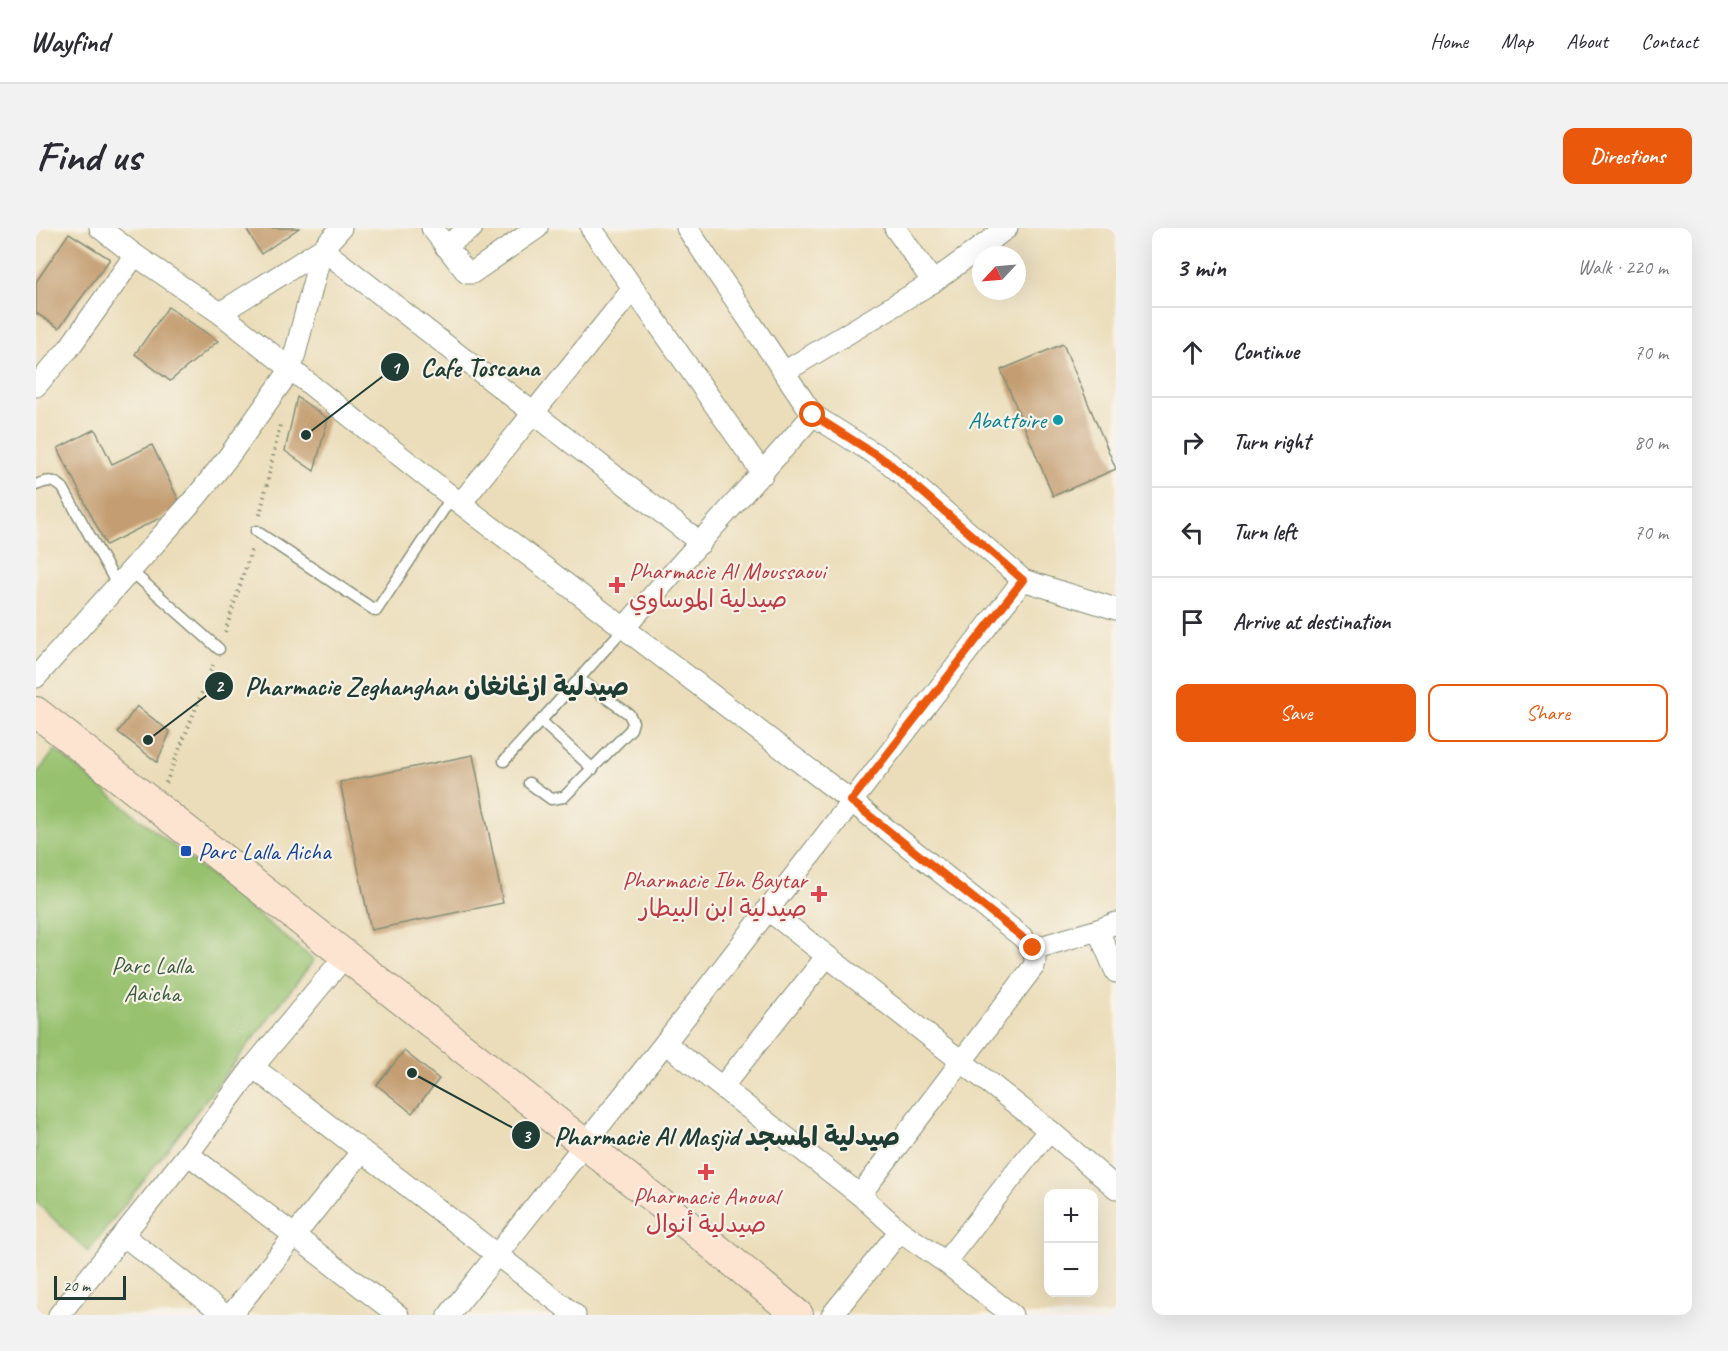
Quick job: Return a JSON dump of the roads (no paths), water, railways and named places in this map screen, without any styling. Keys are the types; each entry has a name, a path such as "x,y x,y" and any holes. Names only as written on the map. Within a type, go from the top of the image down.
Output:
{"main road":[{"path":"36,712 584,1143 798,1315"}],"street":[{"path":"100,228 135,255 220,313 456,500 851,801 1033,948 1036,958 1034,966 860,1196"},
{"path":"220,313 322,249 341,228"},
{"path":"432,228 465,272 472,273 537,228"},
{"path":"446,246 472,228"},
{"path":"591,228 632,290 763,474"},
{"path":"687,228 813,415 889,463 1023,580 1116,609"},
{"path":"895,228 933,282"},
{"path":"784,372 933,282 1007,228"},
{"path":"36,677 125,579 229,456 291,369 322,249"},
{"path":"322,249 701,543"},
{"path":"36,386 69,348 135,255"},
{"path":"456,500 533,413 632,290"},
{"path":"624,628 813,415"},
{"path":"449,1315 665,1043 1023,580"},
{"path":"767,909 1049,1130 1116,1188"},
{"path":"1033,948 1107,927 1116,972"},
{"path":"59,1315 188,1154 254,1067 345,956"},
{"path":"722,1088 827,956"},
{"path":"665,1043 860,1196 900,1231 945,1262 1012,1315"},
{"path":"254,1067 575,1315"},
{"path":"945,1262 1049,1130"},
{"path":"231,1315 362,1151"},
{"path":"188,1154 398,1315"},
{"path":"832,1315 900,1231"},
{"path":"123,1234 225,1315"}],"lane":[{"path":"36,485 48,480 54,481 63,488 125,579 219,649"},
{"path":"256,531 376,611 456,500"},
{"path":"504,761 624,628"},
{"path":"529,783 551,799 564,797 631,729 633,722 630,714 579,678"},
{"path":"540,721 593,769"}],"place":[{"name":"Abattoire","path":"1058,420"},
{"name":"Cafe Toscana","path":"306,435"},
{"name":"Pharmacie Al Moussaoui صيدلية الموساوي","path":"617,585"},
{"name":"Pharmacie Zeghanghan صيدلية ازغانغان","path":"148,740"},
{"name":"Parc Lalla Aicha","path":"186,851"},
{"name":"Pharmacie Ibn Baytar صيدلية ابن البيطار","path":"819,894"},
{"name":"Pharmacie Al Masjid صيدلية المسجد","path":"412,1073"},
{"name":"Pharmacie Anoual صيدلية أنوال","path":"706,1172"}],"park label":[{"name":"Parc Lalla Aaicha","path":"152,979"}]}
